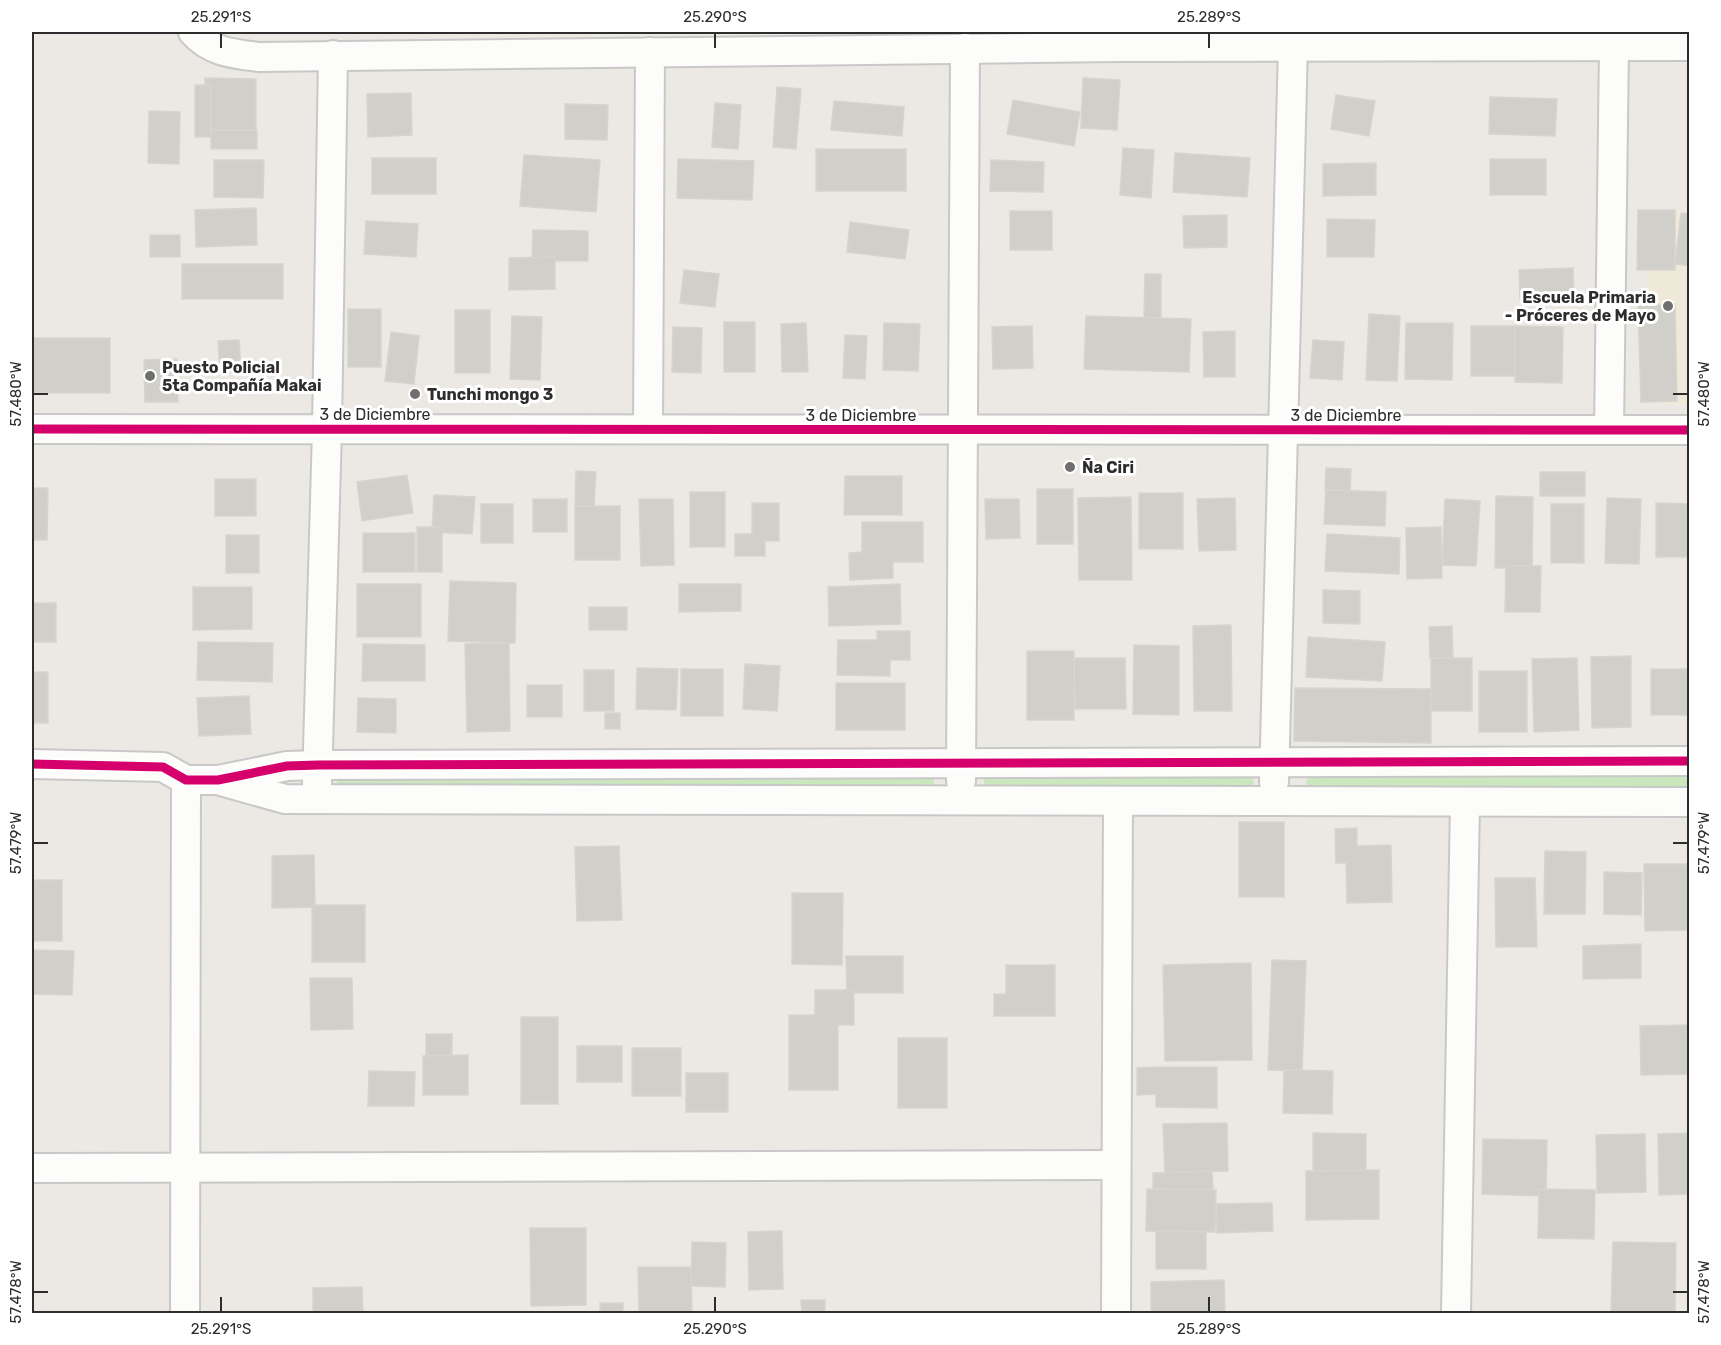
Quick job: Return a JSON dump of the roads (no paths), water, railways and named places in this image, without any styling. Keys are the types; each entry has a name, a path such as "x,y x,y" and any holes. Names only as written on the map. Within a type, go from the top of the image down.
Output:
{"street":[{"path":"193,32 200,40 213,48 259,57 965,48 1119,39 1293,46 1458,39 1614,46 1689,46"},
{"path":"1274,802 1293,46"},
{"path":"1609,430 1614,46"},
{"path":"961,801 965,48"},
{"path":"648,429 650,52"},
{"path":"317,799 327,429 333,55"},
{"name":"3 de Diciembre","path":"32,429 1689,430"},
{"path":"32,764 163,767 186,780 218,780 287,766 318,765 1689,761"},
{"path":"185,1314 186,780"},
{"path":"218,780 285,799 1689,802"},
{"path":"1116,1314 1118,801"},
{"path":"1456,1314 1465,802"},
{"path":"32,1168 1116,1165"}],"place":[{"name":"Escuela Primaria - Próceres de Mayo","path":"1668,306"},
{"name":"Puesto Policial 5ta Compañía Makai","path":"150,376"},
{"name":"Tunchi mongo 3","path":"415,394"},
{"name":"Ña Ciri","path":"1070,467"}]}
